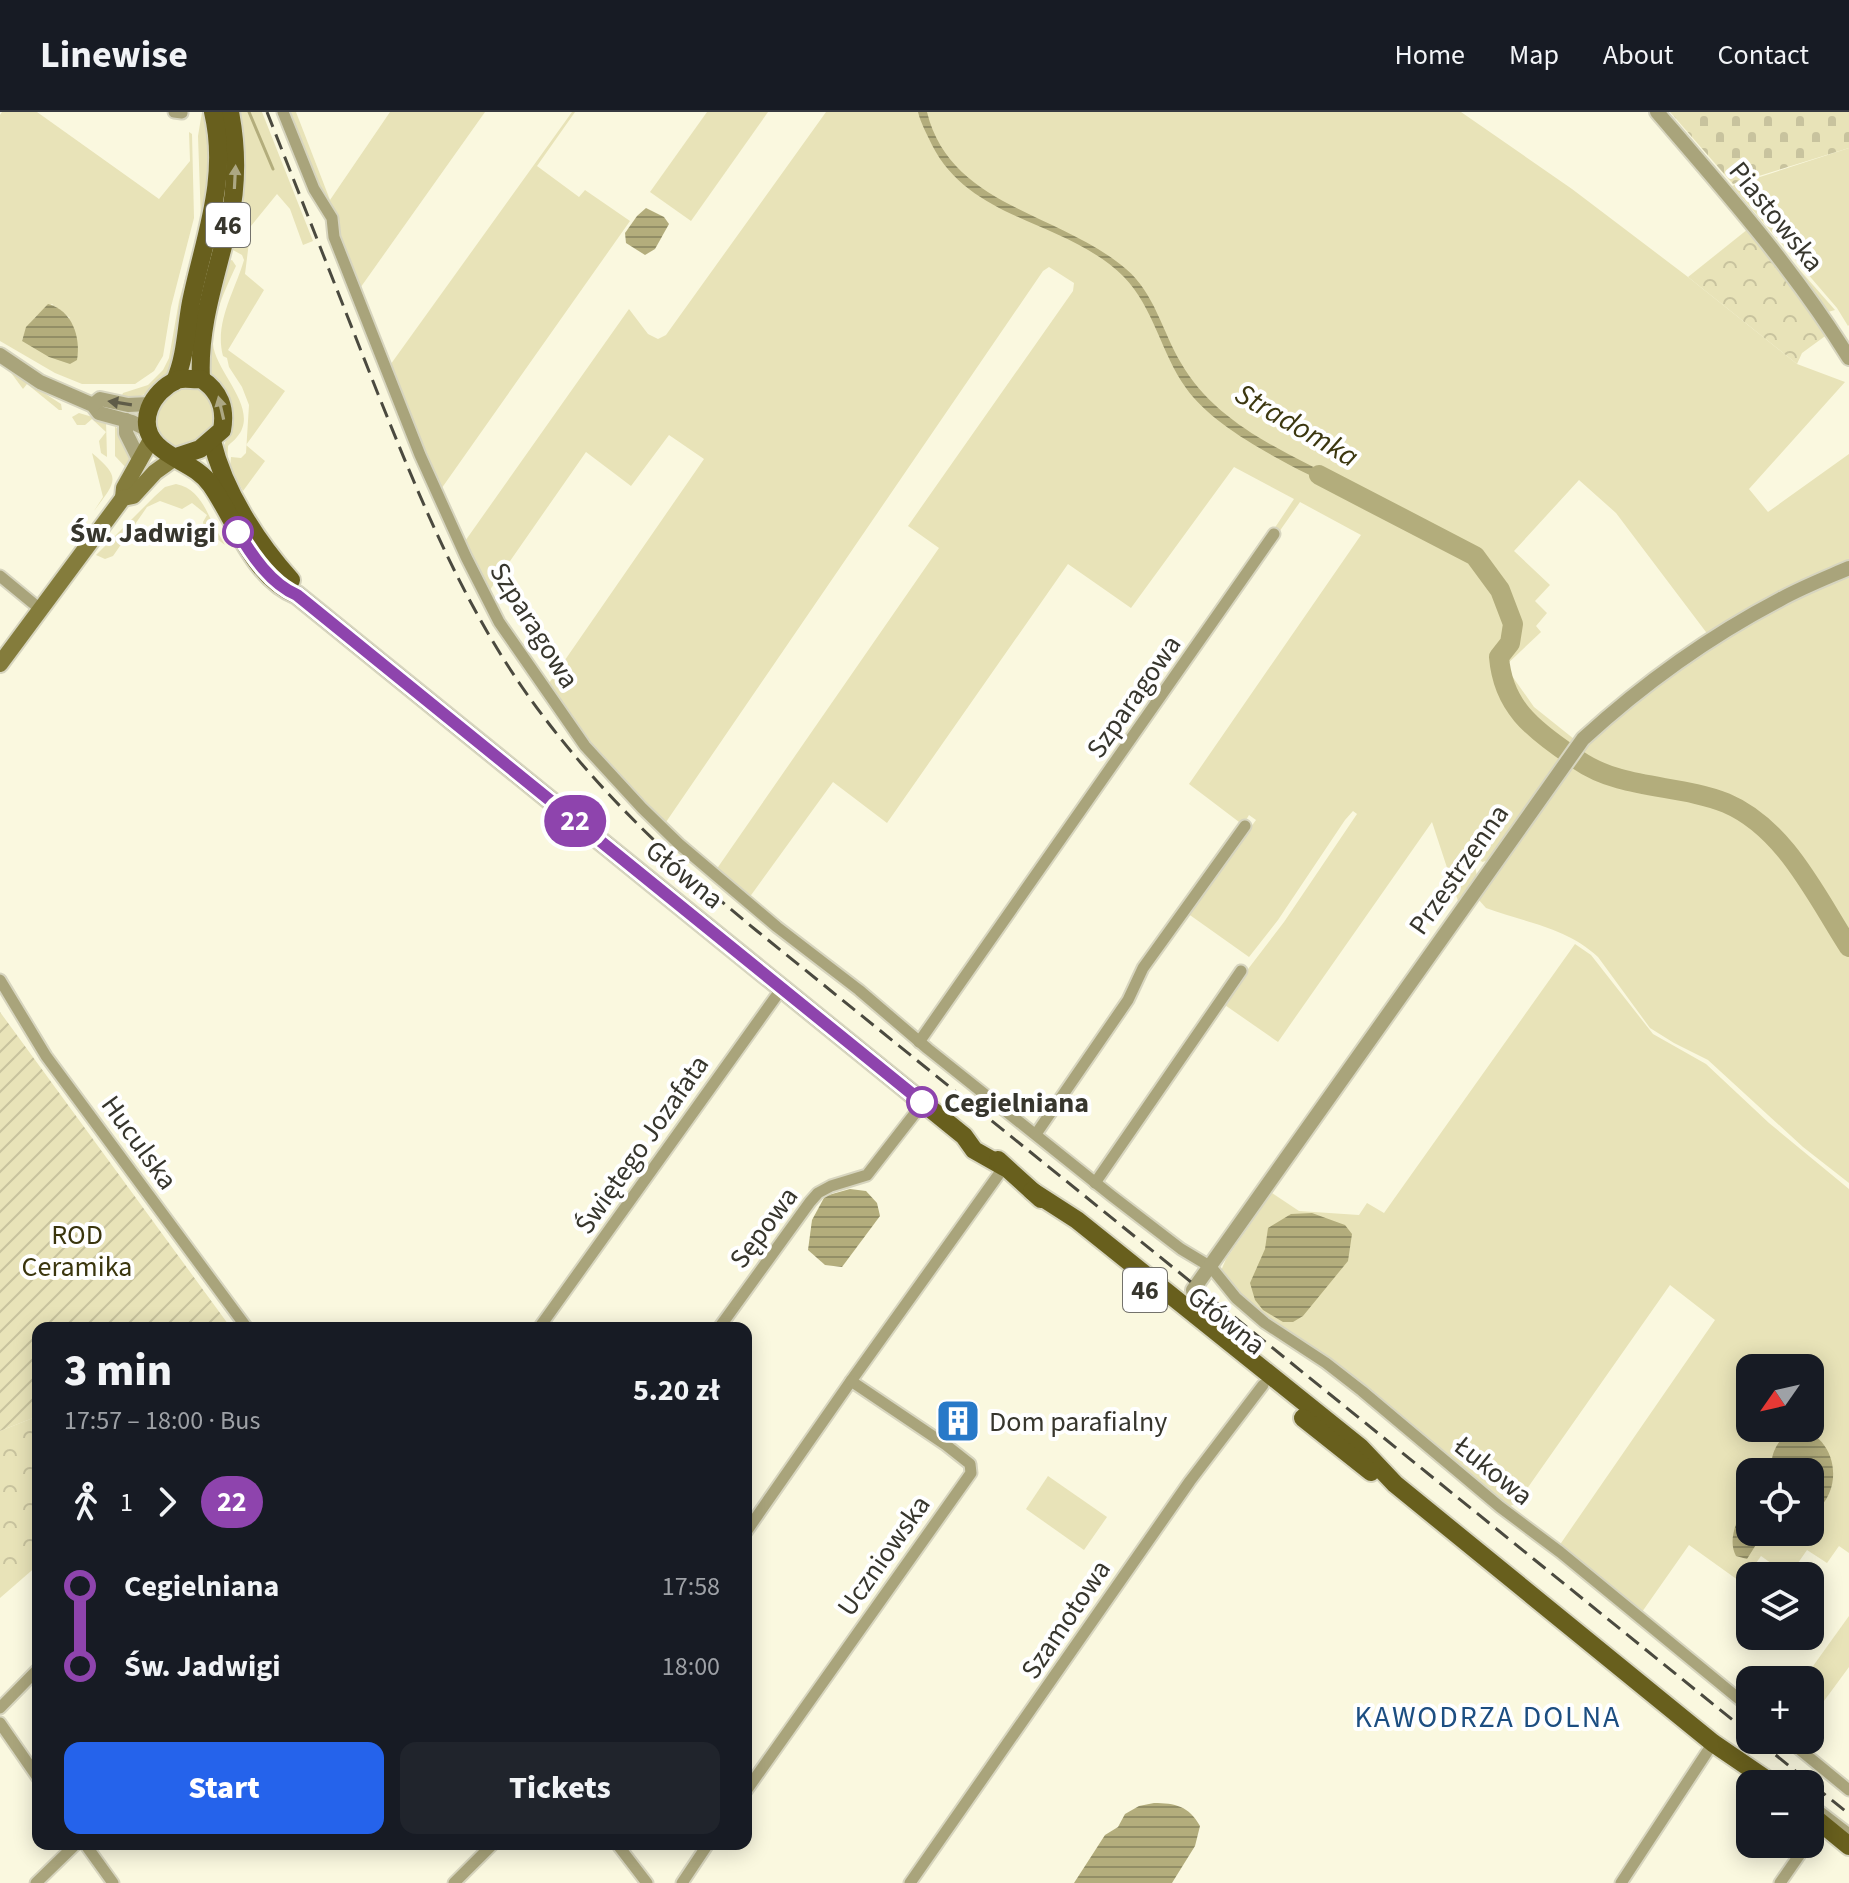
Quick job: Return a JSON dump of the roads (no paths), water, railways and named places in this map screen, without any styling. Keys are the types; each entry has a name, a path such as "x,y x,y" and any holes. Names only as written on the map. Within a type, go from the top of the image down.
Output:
{"main road":[{"name":"46","path":"175,381 180,370 191,300 217,194 218,156 213,112"},
{"name":"46","path":"201,379 200,356 208,305 229,222 235,183 230,112"},
{"path":"0,664 123,498 124,488 140,461 150,434 150,404 175,381 201,379 214,389 222,404 222,430 200,449 176,457 155,472 133,496 123,498"},
{"name":"46","path":"150,434 157,446 176,457"},
{"name":"Główna","path":"212,441 218,465 249,523 291,581 297,595"},
{"name":"Główna","path":"176,457 204,477 255,557 283,589 297,595 782,988 964,1136 974,1150 1004,1167 1073,1230 1368,1470 1395,1484"},
{"name":"Główna","path":"1032,1191 1077,1220 1360,1447 1395,1484 1750,1770"},
{"path":"1824,1825 1849,1846"},
{"path":"1824,1844 1849,1860"}],"street":[{"name":"Szparagowa","path":"283,112 314,189 332,218 339,250 420,455 466,557 510,639 585,746 662,827 777,927 1095,1183 1181,1249 1211,1267"},
{"name":"Piastowska","path":"1657,112 1748,218 1813,302 1849,358"},
{"path":"0,355 40,382 93,405 99,413 126,420 150,434"},
{"path":"93,405 100,399 128,405 150,404"},
{"path":"126,420 126,433 140,461"},
{"name":"Szparagowa","path":"919,1042 1274,534"},
{"name":"Przestrzenna","path":"1193,1290 1583,739 1641,690 1729,628 1782,598 1849,568"},
{"path":"0,576 40,609"},
{"path":"1036,1134 1128,1000 1143,968 1245,826"},
{"path":"1095,1183 1241,971"},
{"name":"Huculska","path":"0,980 46,1056 243,1322"},
{"name":"Świętego Jozafata","path":"543,1322 782,988"},
{"name":"Sępowa","path":"723,1322 818,1193 867,1175 923,1103"},
{"path":"752,1523 1004,1167"},
{"name":"Łukowa","path":"1211,1267 1236,1298 1265,1323 1362,1391 1500,1507 1560,1552 1736,1697"},
{"path":"1158,1286 1193,1290 1195,1306 1206,1325"},
{"name":"Uczniowska","path":"752,1783 971,1473 970,1464 946,1445 851,1381"},
{"name":"Szamotowa","path":"910,1883 1164,1518 1263,1385"},
{"path":"0,1708 32,1675"},
{"path":"0,1723 32,1769"},
{"path":"1621,1883 1716,1745"},
{"path":"1805,1754 1849,1790"},
{"path":"1824,1815 1849,1834"},
{"path":"36,1883 70,1850"},
{"path":"89,1850 113,1883"},
{"path":"454,1883 487,1850"},
{"path":"622,1850 647,1883"},
{"path":"682,1883 704,1850"},
{"path":"1780,1883 1796,1858"}],"waterway":[{"path":"249,112 273,169"},
{"name":"Stradomka","path":"1319,475 1475,556 1500,590 1513,624 1510,643 1499,657 1506,689 1532,726 1572,756"},
{"name":"Stradomka","path":"1578,760 1613,777 1708,797 1747,814 1782,846 1797,865 1849,947"}],"railway":[{"path":"267,112 393,432 460,582 522,687 602,787 692,876 757,931 1736,1723"},
{"path":"1774,1754 1849,1814"}],"place":[{"name":"Św. Jadwigi","path":"238,532"},
{"name":"Cegielniana","path":"922,1102"},
{"name":"Dom parafialny","path":"958,1421"}],"district":[{"name":"KAWODRZA DOLNA","path":"1488,1717"}],"park label":[{"name":"ROD Ceramika","path":"77,1250"}]}
